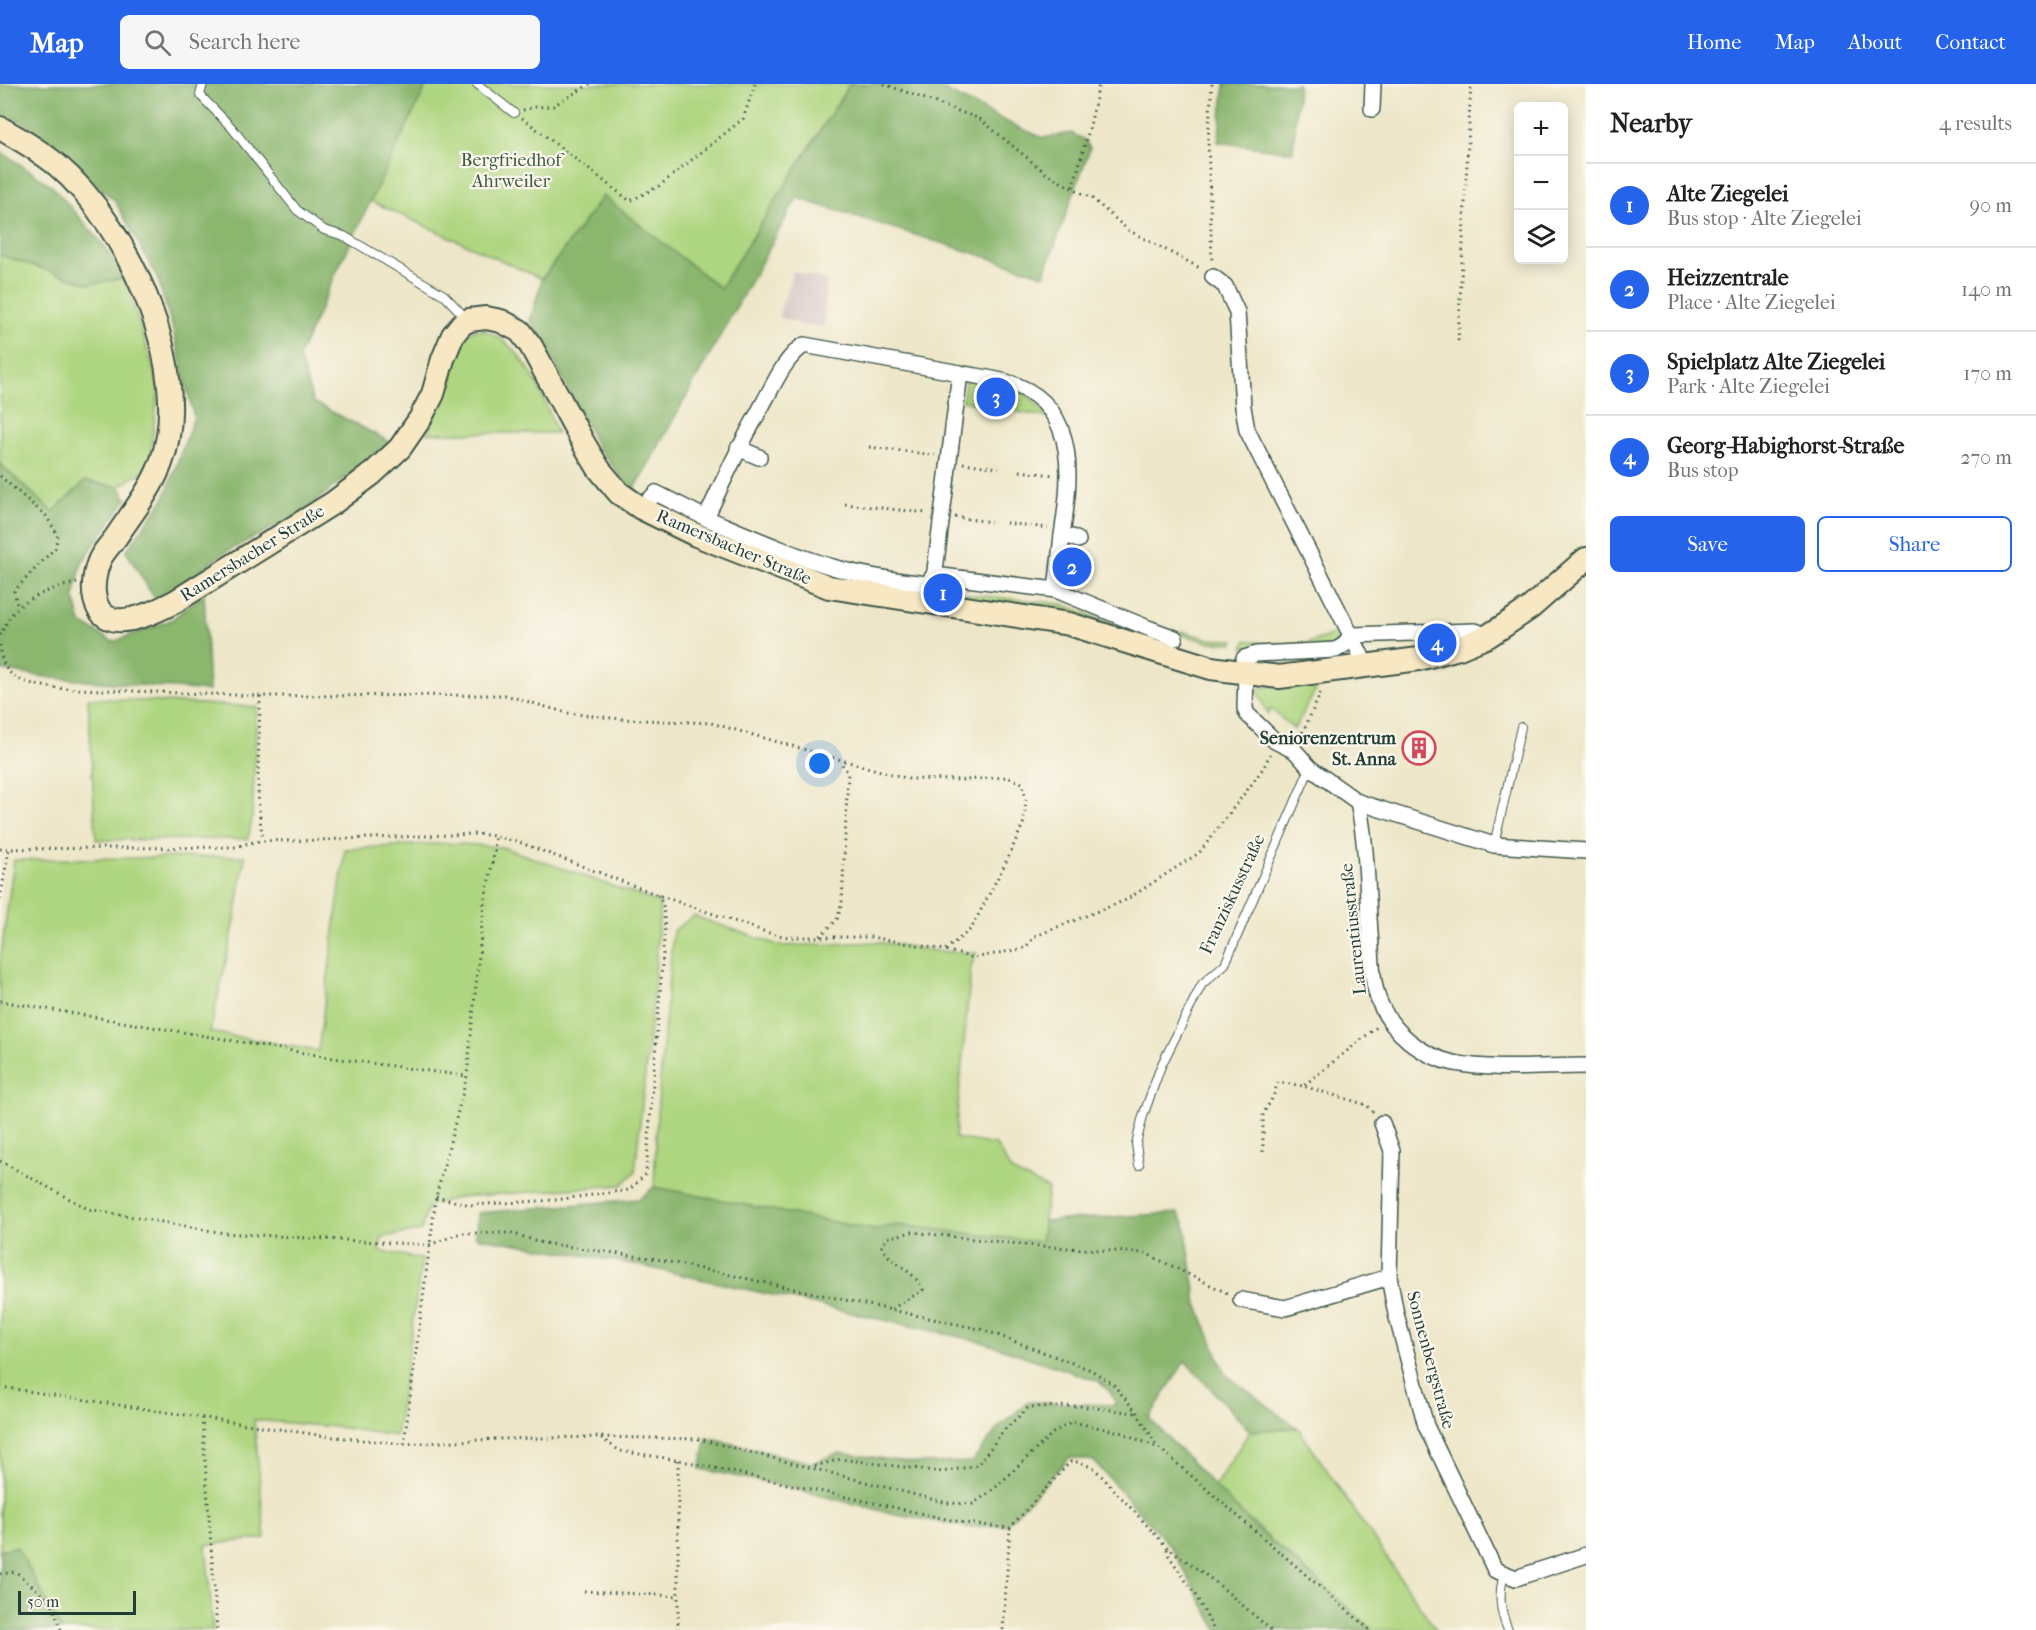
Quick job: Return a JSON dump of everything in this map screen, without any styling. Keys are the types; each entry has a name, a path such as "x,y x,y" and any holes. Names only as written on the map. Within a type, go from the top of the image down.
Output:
{"main road":[{"path":"0,128 27,143 58,166 88,197 112,228 136,273 160,334 168,376 171,414 169,441 161,465 147,492 100,559 94,583"},
{"name":"Ramersbacher Straße","path":"94,583 95,600 102,612 118,619 140,618 176,601 333,503 372,474 400,448 420,419 433,394 453,335 461,325 469,320 486,318 501,321 520,331 531,346 599,469 619,493 641,508 696,535 830,587 1069,624 1211,668 1245,666 1279,677 1419,658 1459,648 1488,636 1530,608 1586,559"}],"street":[{"path":"1372,109 1373,84"},
{"path":"1213,277 1225,286 1237,312 1243,407 1247,430 1361,655 1364,666"},
{"path":"706,518 738,448 783,367 796,350 804,345 1017,385 1032,393 1054,416 1065,442 1070,477 1056,590"},
{"path":"930,602 960,374"},
{"path":"738,448 759,457"},
{"path":"641,508 656,493 706,518 796,555 838,569 904,582 927,584 934,575"},
{"path":"1063,534 1078,540"},
{"path":"934,575 1056,590 1175,638"},
{"path":"1351,635 1475,631 1488,636"},
{"path":"1351,635 1344,645 1336,650 1256,654 1245,666 1247,714 1275,741 1295,751 1310,768 1358,801 1494,845 1586,851"},
{"name":"Laurentiusstraße","path":"1358,801 1363,827 1373,974 1379,1000 1397,1030 1428,1054 1451,1062 1475,1066 1586,1066"},
{"name":"Sonnenbergstraße","path":"1382,1123 1392,1151 1389,1277 1396,1314 1426,1426 1495,1570 1504,1575"},
{"path":"1241,1300 1285,1308 1389,1277"},
{"path":"1504,1575 1516,1578 1586,1555"}],"lane":[{"path":"203,84 200,95 232,128 297,210 324,230 344,236 444,295 469,320"},
{"path":"477,84 514,112"},
{"path":"1494,845 1521,727"},
{"name":"Franziskusstraße","path":"1139,1165 1136,1144 1138,1135 1161,1066 1203,984 1225,964 1310,768"},
{"path":"1504,1575 1500,1588 1501,1612 1508,1630"}],"path":[{"path":"514,112 535,106 553,106 590,84"},
{"path":"514,112 630,201 659,186 743,119 755,84"},
{"path":"884,84 980,119 1048,175 1094,199 1128,230 1168,249 1213,277"},
{"path":"1073,187 1099,84"},
{"path":"1212,84 1208,139 1213,277"},
{"path":"1458,340 1472,84"},
{"path":"869,447 999,468"},
{"path":"1020,471 1070,477"},
{"path":"0,476 46,516 58,535 55,548 14,591 18,608"},
{"path":"845,504 991,522"},
{"path":"1005,523 1063,534"},
{"path":"0,635 18,608 51,590 71,584 94,583"},
{"path":"0,645 2,664 14,676 54,688 260,696 505,695 567,713 621,719 711,723 909,779 964,780 1007,777 1022,783 1026,798 1024,822 1008,858 971,929 945,950"},
{"path":"1295,751 1327,679 1326,671"},
{"path":"260,696 257,782 263,839"},
{"path":"0,849 236,847 263,839 290,841 476,834 495,836 772,934 872,937 945,950 974,958 1025,948 1035,936 1126,900 1199,853 1264,767 1275,741"},
{"path":"820,937 837,920 842,903 848,773 839,760"},
{"path":"404,1444 436,1197 467,1076 484,904 494,855 495,836"},
{"path":"0,899 9,849"},
{"path":"436,1197 471,1204 555,1200 629,1190 646,1174 665,927 663,904 658,895"},
{"path":"0,1001 328,1057 467,1076"},
{"path":"1303,1086 1388,1017"},
{"path":"1263,1152 1263,1114 1273,1097 1278,1082 1303,1086 1367,1105 1382,1123"},
{"path":"0,1161 88,1209 225,1233 429,1245 461,1233 511,1233 543,1243 656,1259 984,1330 1091,1370 1113,1384 1137,1413 1159,1448 1370,1630"},
{"path":"890,1310 923,1290 918,1279 884,1253 882,1246 887,1238 912,1232 1037,1246 1145,1253 1241,1300"},
{"path":"0,1387 325,1436 404,1444 600,1437 699,1439 947,1503 973,1504 994,1490 1055,1431 1073,1422 1120,1432 1159,1448"},
{"path":"812,1467 841,1459 943,1472 978,1465 1004,1430 1029,1407 1080,1406 1137,1413"},
{"path":"202,1418 217,1630"},
{"path":"600,1437 620,1451 678,1460 954,1521 1010,1528"},
{"path":"678,1460 678,1630"},
{"path":"1003,1630 1010,1528 1070,1462 1078,1462 1094,1468 1167,1548 1218,1584 1271,1630"},
{"path":"1167,1548 1169,1556 1196,1596 1214,1630"},
{"path":"0,1574 16,1572 52,1603 61,1630"},
{"path":"584,1591 677,1596"}],"shaded area":[{"path":"793,271 826,280 824,326 804,326 778,316"}],"green space":[{"path":"0,84 427,84 337,271 299,356 313,402 390,442 299,514 222,554 161,600 153,596 126,551 164,499 194,417 172,326 157,277 115,201 23,122 0,114"},
{"name":"Bergfriedhof Ahrweiler","path":"427,84 850,84 720,288 603,196 542,279 370,201"},
{"path":"850,84 932,84 1043,138 1071,133 1085,140 1090,148 1044,275 797,198 633,492 596,445 555,363 530,321 542,279 603,196 720,288"},
{"path":"1225,84 1298,84 1293,152 1218,142"},
{"path":"0,151 51,185 103,244 125,278 90,284 0,255"},
{"path":"0,255 89,284 125,278 159,387 149,462 145,470 119,487 85,481 53,512 0,464"},
{"path":"484,330 512,348 523,360 539,387 557,433 427,433 462,339 471,331"},
{"path":"966,377 1025,392 1050,418 962,401"},
{"path":"0,464 53,512 85,481 119,487 127,499 82,562 74,597 81,623 113,642 171,620 204,594 209,691 54,678 0,670"},
{"path":"956,593 1062,604 1154,640 1176,643 1176,647 1153,643 1061,609 955,599"},
{"path":"1181,631 1209,639 1235,640 1234,643 1208,642 1180,634"},
{"path":"1337,633 1340,646 1282,650 1243,647 1247,640 1263,643 1306,644"},
{"path":"1321,681 1294,729 1271,709 1268,714 1256,689 1283,684"},
{"path":"88,698 257,707 252,819 248,839 96,840"},
{"path":"447,843 502,847 660,903 654,988 635,1172 622,1185 460,1197 428,1206 421,1231 382,1237 379,1251 422,1259 396,1436 337,1427 254,1420 265,1538 206,1545 213,1630 62,1630 17,1548 0,1550 0,961 14,860 245,856 234,925 210,1032 318,1051 345,849"},
{"path":"694,916 781,946 879,942 936,951 976,953 971,967 955,1138 996,1145 1011,1171 1048,1189 1041,1242 898,1225 874,1230 654,1187 657,1115 673,931"},
{"path":"654,1187 874,1230 898,1225 1041,1242 1044,1221 1178,1213 1185,1224 1197,1304 1225,1374 1298,1428 1250,1431 1185,1361 1149,1418 1254,1527 1372,1630 1218,1630 1170,1546 1094,1461 1070,1457 1006,1525 966,1527 886,1512 784,1486 700,1469 707,1438 812,1463 839,1453 917,1463 972,1462 999,1427 1028,1402 1116,1405 1111,1393 1098,1381 982,1342 633,1264 476,1237 477,1213 639,1199"},
{"path":"1298,1428 1436,1630 1372,1630 1214,1487 1250,1431"},
{"path":"17,1547 62,1630 0,1630 0,1550"}],"place":[{"name":"Spielplatz Alte Ziegelei","path":"996,397"},
{"name":"Heizzentrale","path":"1072,567"},
{"name":"Alte Ziegelei","path":"943,593"},
{"name":"Georg-Habighorst-Straße","path":"1437,643"},
{"name":"Seniorenzentrum St. Anna","path":"1419,748"}]}
